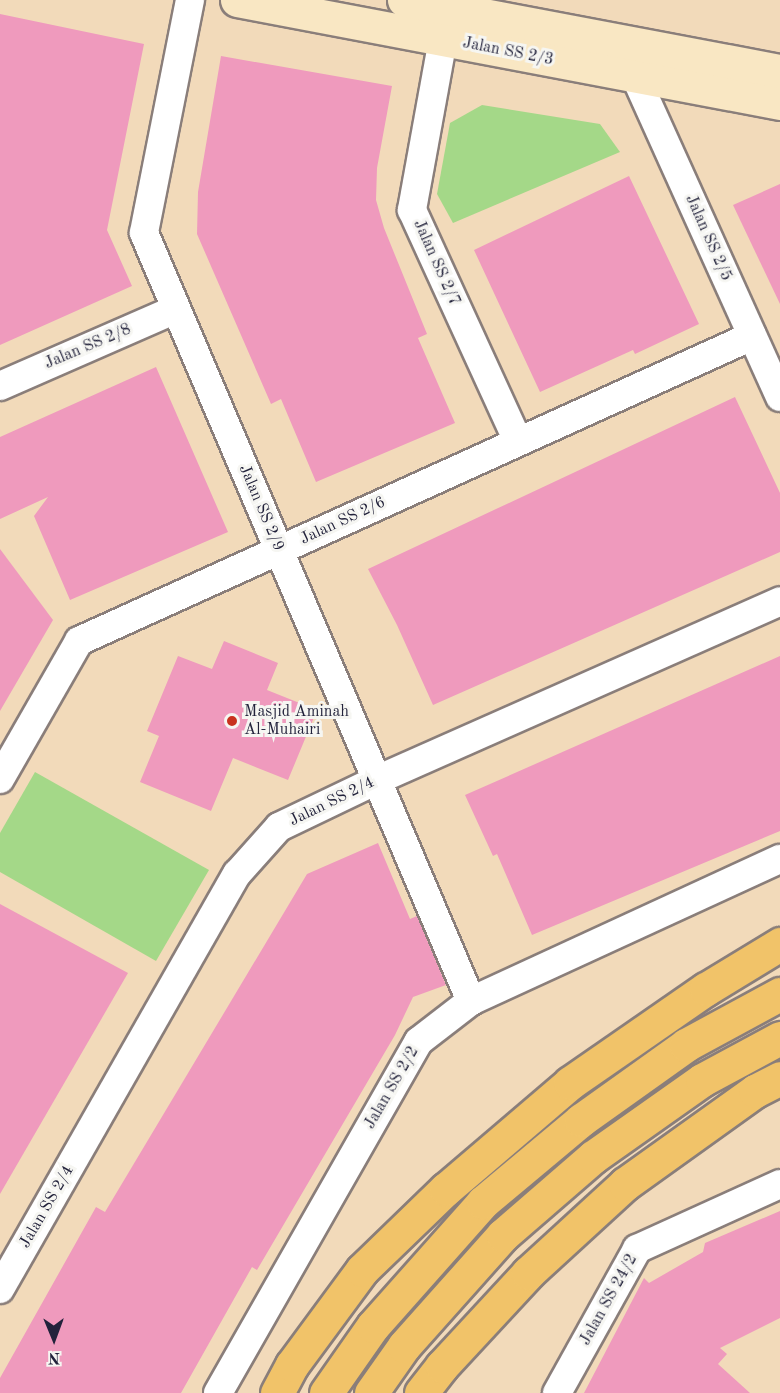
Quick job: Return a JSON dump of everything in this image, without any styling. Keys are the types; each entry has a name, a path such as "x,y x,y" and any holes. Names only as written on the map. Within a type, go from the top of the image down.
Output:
{"highway":[{"path":"277,1393 292,1365 362,1270 446,1189 570,1083 706,989 780,944"},
{"path":"326,1393 373,1326 483,1202 580,1120 686,1045 780,994"},
{"path":"371,1393 404,1346 503,1235 593,1157 684,1092 780,1038"},
{"path":"421,1393 442,1366 528,1273 625,1184 755,1091 780,1078"}],"main road":[{"name":"Jalan SS 2/3","path":"237,0 636,78 780,103"},
{"name":"Jalan SS 2/3","path":"404,0 780,71"}],"street":[{"name":"Jalan SS 2/9","path":"190,0 144,233 471,1001"},
{"name":"Jalan SS 2/7","path":"443,39 412,210 518,441"},
{"name":"Jalan SS 2/5","path":"636,78 780,397"},
{"name":"Jalan SS 2/8","path":"0,386 177,309"},
{"name":"Jalan SS 2/6","path":"0,779 79,641 752,336"},
{"name":"Jalan SS 2/4","path":"0,1289 237,874 279,827 377,780 780,601"},
{"name":"Jalan SS 2/2","path":"218,1393 419,1041 471,1001 780,859"},
{"name":"Jalan SS 24/2","path":"557,1393 637,1249 780,1184"}],"green space":[{"path":"482,105 600,124 620,152 453,223 437,194 450,123"},
{"path":"35,772 209,870 156,961 0,872 0,833"}],"building":[{"path":"0,14 144,44 107,230 132,286 0,345"},
{"path":"221,56 392,86 377,168 376,200 384,228 427,334 418,338 455,423 316,482 281,399 271,404 197,234 198,192"},
{"path":"629,176 699,324 635,354 633,350 540,392 474,250"},
{"path":"780,184 780,304 733,205"},
{"path":"156,367 228,532 70,600 34,516 48,497 0,519 0,437"},
{"path":"735,397 780,493 780,552 433,705 397,625 368,569"},
{"path":"0,549 53,620 0,711"},
{"name":"Masjid Aminah Al-Muhairi","path":"224,641 278,663 267,690 317,710 288,780 233,758 211,811 140,782 159,736 147,731 178,656 212,669"},
{"path":"780,656 780,831 532,935 497,854 493,856 465,795"},
{"path":"378,843 410,919 417,916 446,985 413,997 395,1035 257,1270 252,1267 181,1393 0,1393 0,1378 96,1207 105,1212 307,874"},
{"path":"0,904 128,973 0,1194"},
{"path":"780,1211 780,1318 720,1348 727,1354 718,1364 750,1393 584,1393 644,1278 649,1283 703,1252 705,1243"}],"place":[{"name":"Masjid Aminah Al-Muhairi","path":"232,721"}]}
